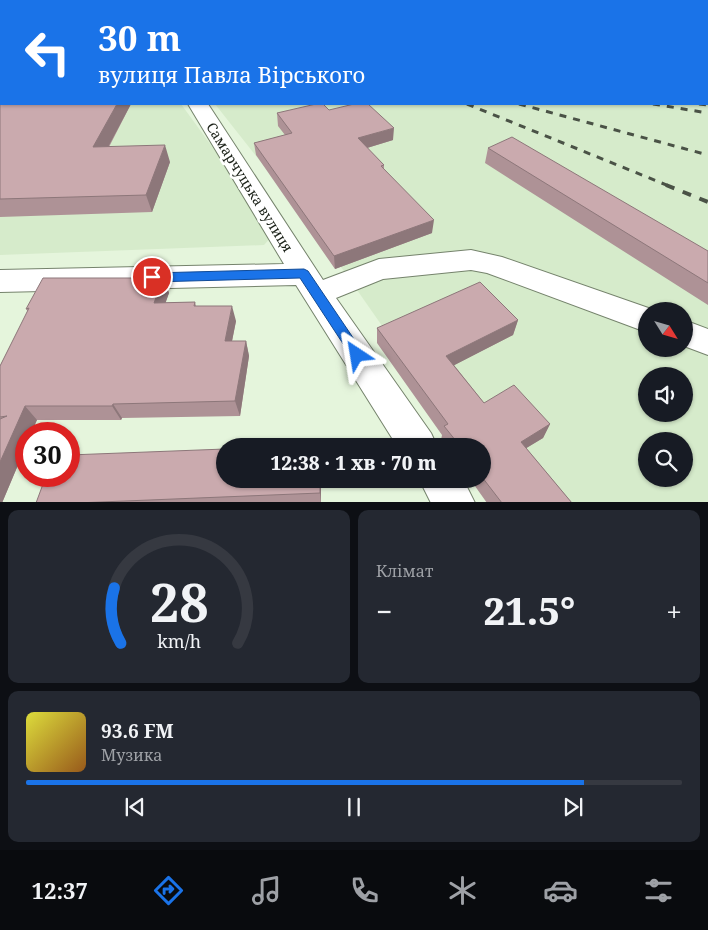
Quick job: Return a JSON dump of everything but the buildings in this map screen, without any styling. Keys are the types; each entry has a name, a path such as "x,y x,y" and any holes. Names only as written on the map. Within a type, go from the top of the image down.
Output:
{"street":[{"name":"Самарчуцька вулиця","path":"199,105 310,284 413,438"},
{"path":"0,281 310,284 379,269 471,260 492,264 638,317"},
{"path":"693,336 708,342"},
{"path":"445,488 455,502"}],"shaded area":[{"path":"0,105 182,105 275,233 264,245 0,255"},
{"path":"216,105 708,105 708,502 506,502 491,467 491,438 460,438 320,237"}],"railway":[{"path":"469,105 669,186"},
{"path":"523,105 708,155"},
{"path":"659,105 708,113"},
{"path":"666,185 708,202"}],"route":[{"path":"152,277 304,274 357,355"}]}
